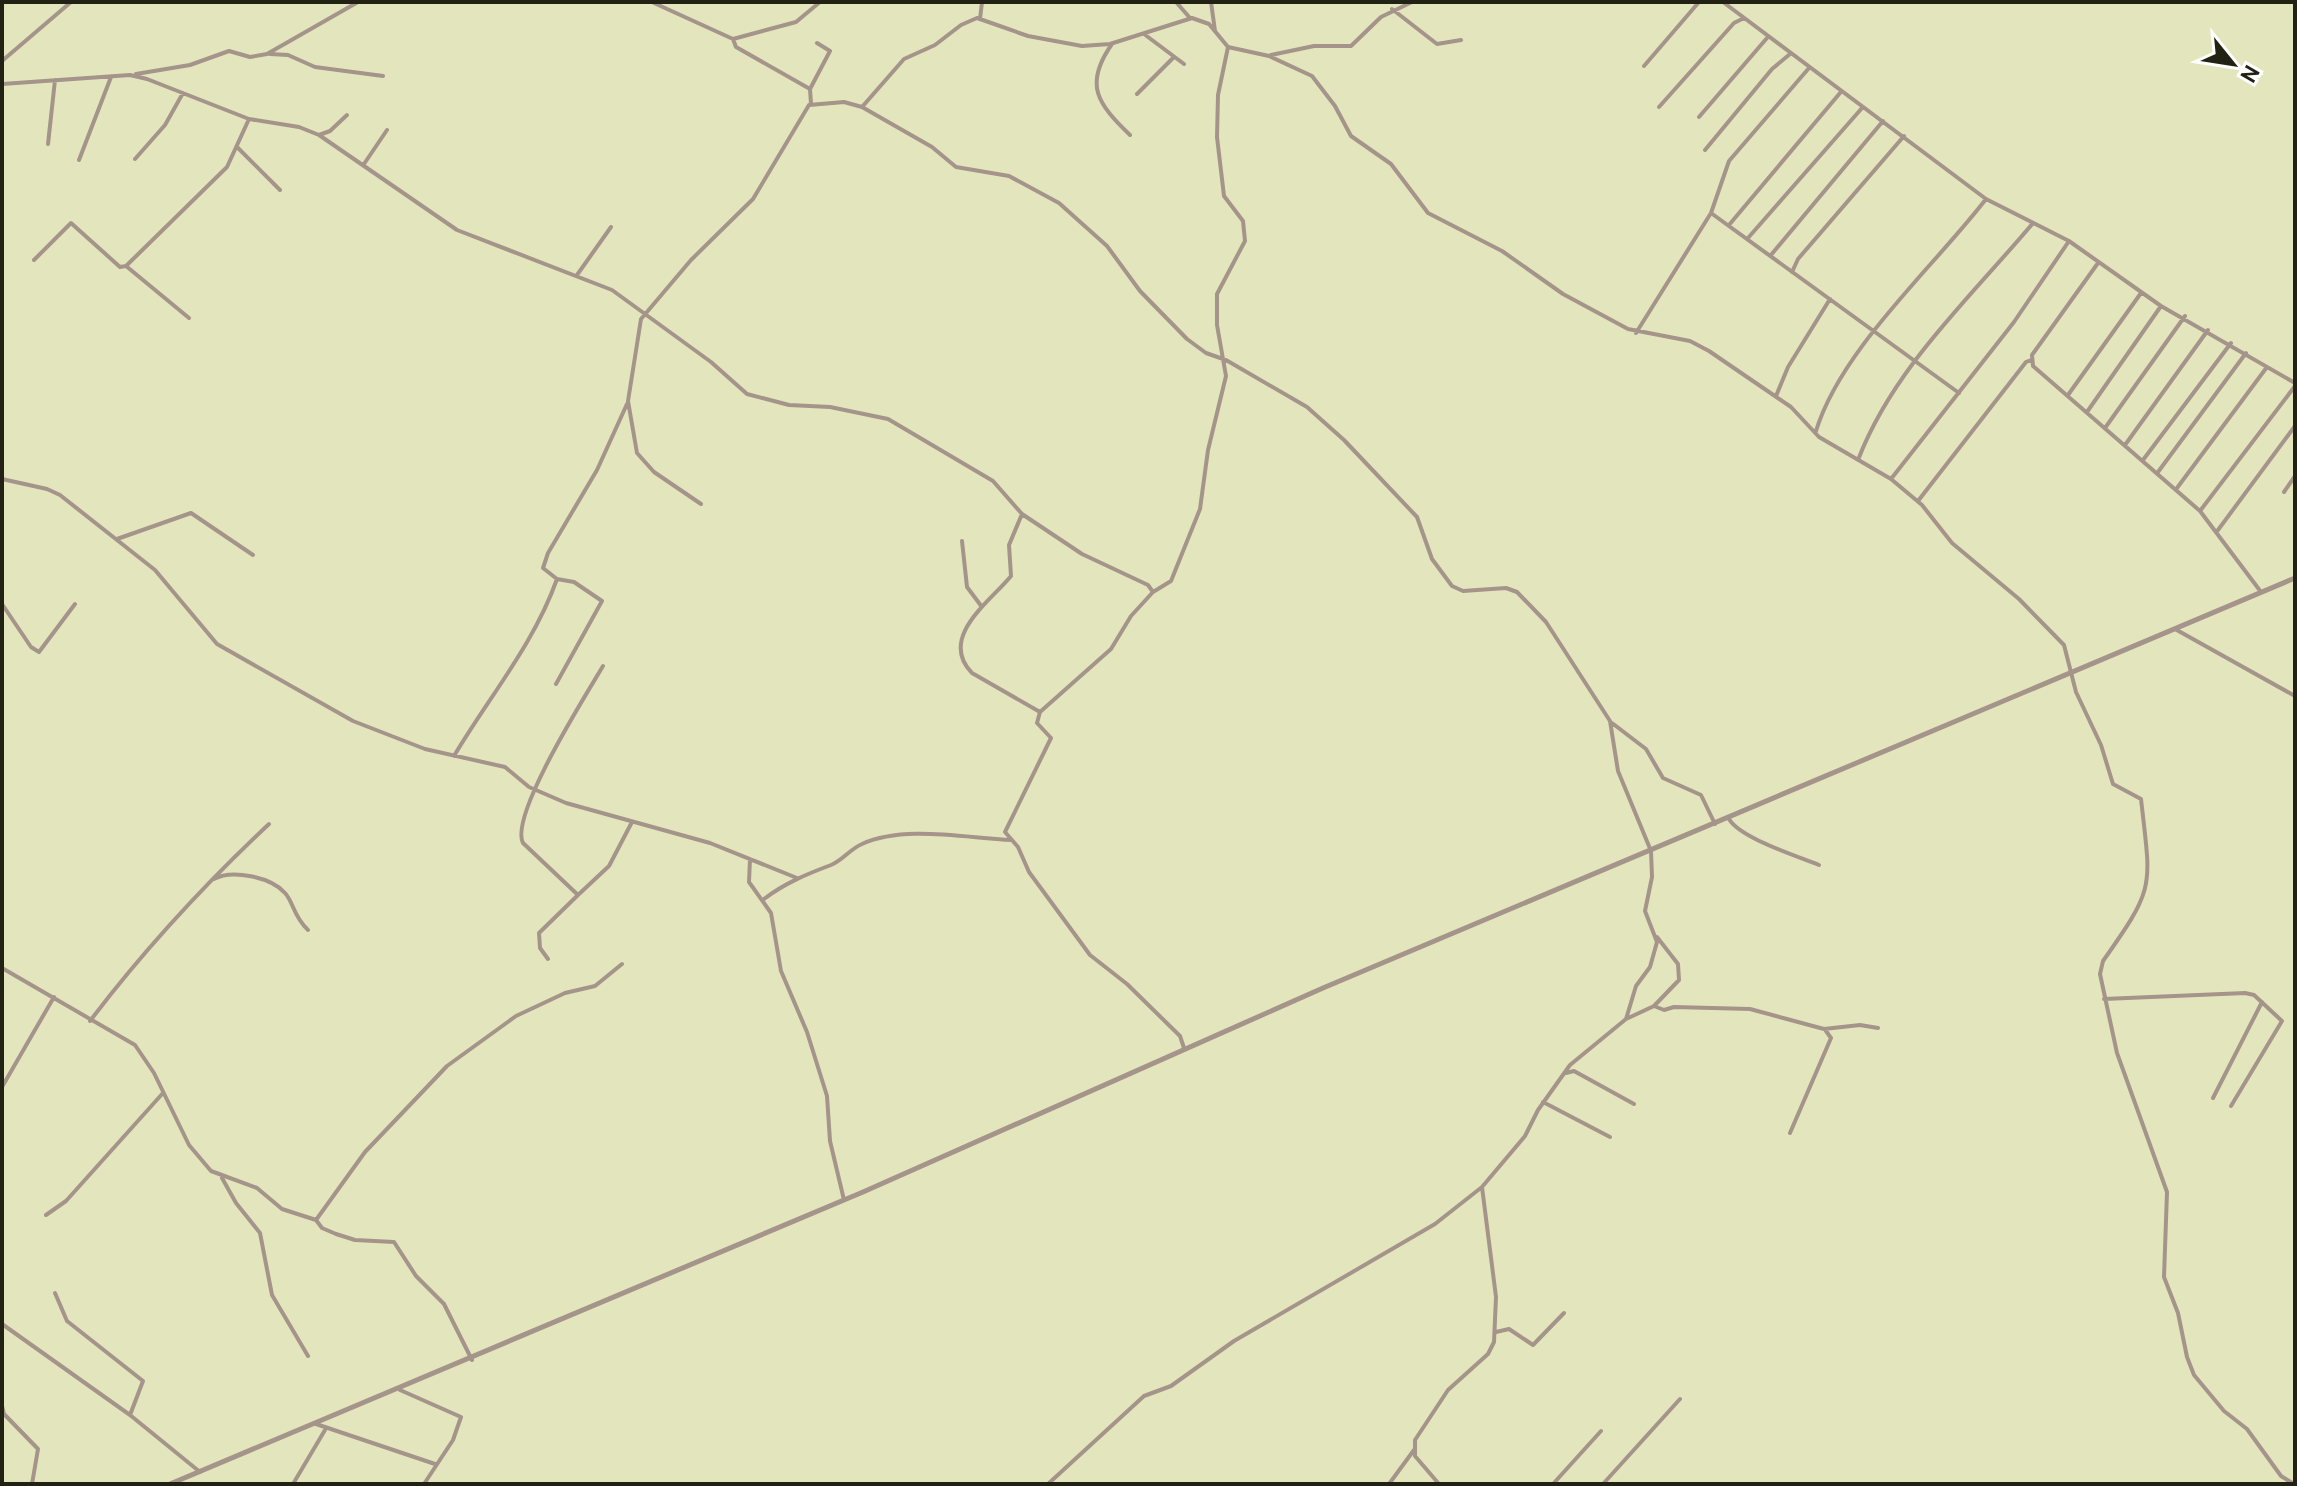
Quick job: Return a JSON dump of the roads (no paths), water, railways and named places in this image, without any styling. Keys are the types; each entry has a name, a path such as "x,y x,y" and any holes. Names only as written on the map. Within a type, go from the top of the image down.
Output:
{"street":[{"path":"2,61 71,2"},
{"path":"267,54 358,2"},
{"path":"653,2 733,39 796,22 820,2"},
{"path":"980,19 982,2"},
{"path":"1176,2 1182,13 1207,22 1228,47 1269,56 1315,78 1351,136 1391,164 1428,213 1502,251 1582,306 1636,333 1693,342 1776,396 1819,437 1891,479 1917,501 1959,550 2019,599 2059,639 2113,784 2141,799 2150,859 2144,898 2101,966 2104,999 2117,1053 2167,1192 2164,1277 2178,1313 2194,1375 2224,1411 2247,1429 2281,1476 2294,1484"},
{"path":"1211,2 1215,32"},
{"path":"1269,56 1314,46 1351,46 1392,9 1412,2"},
{"path":"1644,66 1699,2"},
{"path":"1723,2 1840,93 1904,136 1986,199 2069,241 2161,306 2208,329 2295,385 2200,511"},
{"path":"1392,9 1437,44 1461,40"},
{"path":"862,107 904,59 935,45 961,25 980,19 1057,44 1082,46 1114,42 1192,18"},
{"path":"1659,107 1734,23 1744,18"},
{"path":"1143,34 1184,64"},
{"path":"1699,117 1767,38"},
{"path":"733,39 736,47 810,89"},
{"path":"1114,42 1099,63 1097,94 1102,105 1130,135"},
{"path":"556,684 602,601 574,582 557,579 543,568 548,553 597,470 628,401 644,313 691,260 753,199 797,120 811,104 810,89 830,51 817,43"},
{"path":"1184,1048 1180,1036 1120,978 1090,955 1005,832 1051,738 1037,723 1040,712 1111,649 1128,619 1153,592 1171,581 1200,509 1208,450 1226,380 1226,360 1217,325 1216,298 1245,241 1243,221 1224,196 1217,137 1218,95 1228,47"},
{"path":"2,84 130,75 190,65 229,51 250,57 288,55 315,67 383,76"},
{"path":"1705,150 1772,69 1790,54"},
{"path":"1137,94 1174,57"},
{"path":"1636,333 1711,213 1733,154 1809,68"},
{"path":"130,75 249,119 299,127 319,135 467,235 612,290 711,362 747,394 789,405 830,407 888,419 993,481 1022,514 1082,554 1148,585 1153,592"},
{"path":"79,160 111,77"},
{"path":"48,144 55,80"},
{"path":"135,159 165,125 183,93"},
{"path":"1729,225 1840,93"},
{"path":"811,104 844,102 862,107 932,147 956,167 1009,176 1048,195 1103,241 1140,291 1187,339 1206,353 1226,360 1307,407 1344,440 1417,517 1432,559 1452,586 1463,591 1506,588 1517,592 1546,622 1610,721 1646,749 1663,778 1701,795 1715,824"},
{"path":"1748,238 1862,108"},
{"path":"319,135 330,131 347,115"},
{"path":"34,260 71,223 120,267 126,266 165,225 205,192 227,167 249,119"},
{"path":"1771,255 1883,121"},
{"path":"363,165 387,130"},
{"path":"1792,272 1798,259 1904,136"},
{"path":"237,147 280,190"},
{"path":"1816,431 1833,392 1871,332 1935,262 1986,199"},
{"path":"1711,213 1959,393"},
{"path":"1858,460 1868,433 1914,362 2033,223"},
{"path":"577,275 611,227"},
{"path":"1891,479 1959,393 2069,241"},
{"path":"1917,501 2026,362 2031,360 2098,263"},
{"path":"126,266 189,318"},
{"path":"2068,395 2141,293"},
{"path":"1776,396 1788,367 1830,299"},
{"path":"2087,412 2161,306"},
{"path":"2105,428 2185,316"},
{"path":"2125,445 2208,329"},
{"path":"2143,460 2231,343"},
{"path":"2158,472 2246,353"},
{"path":"2031,360 2200,511 2261,592"},
{"path":"2177,488 2267,367"},
{"path":"628,401 637,453 654,472 701,504"},
{"path":"2217,531 2295,426"},
{"path":"2284,492 2295,476"},
{"path":"2,479 60,495 166,581 193,618 224,649 360,724 454,757 508,768 534,790 710,843 797,878"},
{"path":"117,539 191,513 253,555"},
{"path":"1022,514 1009,545 1011,576 968,620 964,632 966,666 1040,712"},
{"path":"962,541 967,587 982,607"},
{"path":"170,1484 472,1360 844,1201 1184,1048 2295,578"},
{"path":"454,757 514,666 557,579"},
{"path":"2,604 31,647 39,652 75,604"},
{"path":"2175,629 2295,696"},
{"path":"578,895 520,840 534,790 603,666"},
{"path":"1048,1484 1144,1396 1171,1386 1234,1341 1435,1224 1482,1187 1525,1136 1543,1102 1564,1074 1626,1019 1654,1006 1680,976 1678,964 1656,937 1645,911 1652,877 1651,851 1618,771 1610,721"},
{"path":"1729,819 1733,826 1819,865"},
{"path":"548,959 540,948 539,933 609,866 632,822"},
{"path":"90,1021 133,964 202,888 269,824"},
{"path":"764,899 797,878 832,864 863,844 895,834 1011,840"},
{"path":"750,859 749,882 771,913 781,971 807,1032 827,1096 830,1141 844,1201"},
{"path":"202,888 222,876 266,880 287,895 293,914 308,930"},
{"path":"1626,1019 1636,986 1653,960 1656,937"},
{"path":"316,1220 373,1143 447,1066 516,1016 565,993 595,986 622,964"},
{"path":"2,968 135,1045 189,1145 211,1171 257,1188 282,1209 316,1220 322,1228 355,1240 394,1242 416,1276 444,1304 472,1360"},
{"path":"2104,999 2236,993 2254,995 2282,1021 2231,1106"},
{"path":"2,1087 54,997"},
{"path":"2213,1098 2262,1002"},
{"path":"1654,1006 1664,1010 1674,1007 1750,1009 1824,1029 1860,1025 1878,1028"},
{"path":"1790,1133 1831,1038 1824,1029"},
{"path":"1564,1074 1574,1071 1634,1104"},
{"path":"46,1215 66,1201 163,1093"},
{"path":"1543,1102 1610,1137"},
{"path":"221,1176 236,1203 260,1233 272,1295 308,1356"},
{"path":"1389,1484 1414,1450 1420,1428 1457,1380 1488,1354 1496,1332 1496,1297 1482,1187"},
{"path":"55,1293 67,1321 143,1381 130,1415"},
{"path":"1496,1332 1509,1329 1533,1345 1564,1313"},
{"path":"2,1324 130,1415 200,1472"},
{"path":"400,1390 461,1417 453,1440 424,1484"},
{"path":"1603,1484 1680,1399"},
{"path":"2,1406 4,1414 38,1449 32,1484"},
{"path":"316,1424 325,1430 435,1464"},
{"path":"293,1484 325,1430"},
{"path":"1553,1484 1601,1431"},
{"path":"1414,1450 1439,1484"}]}
